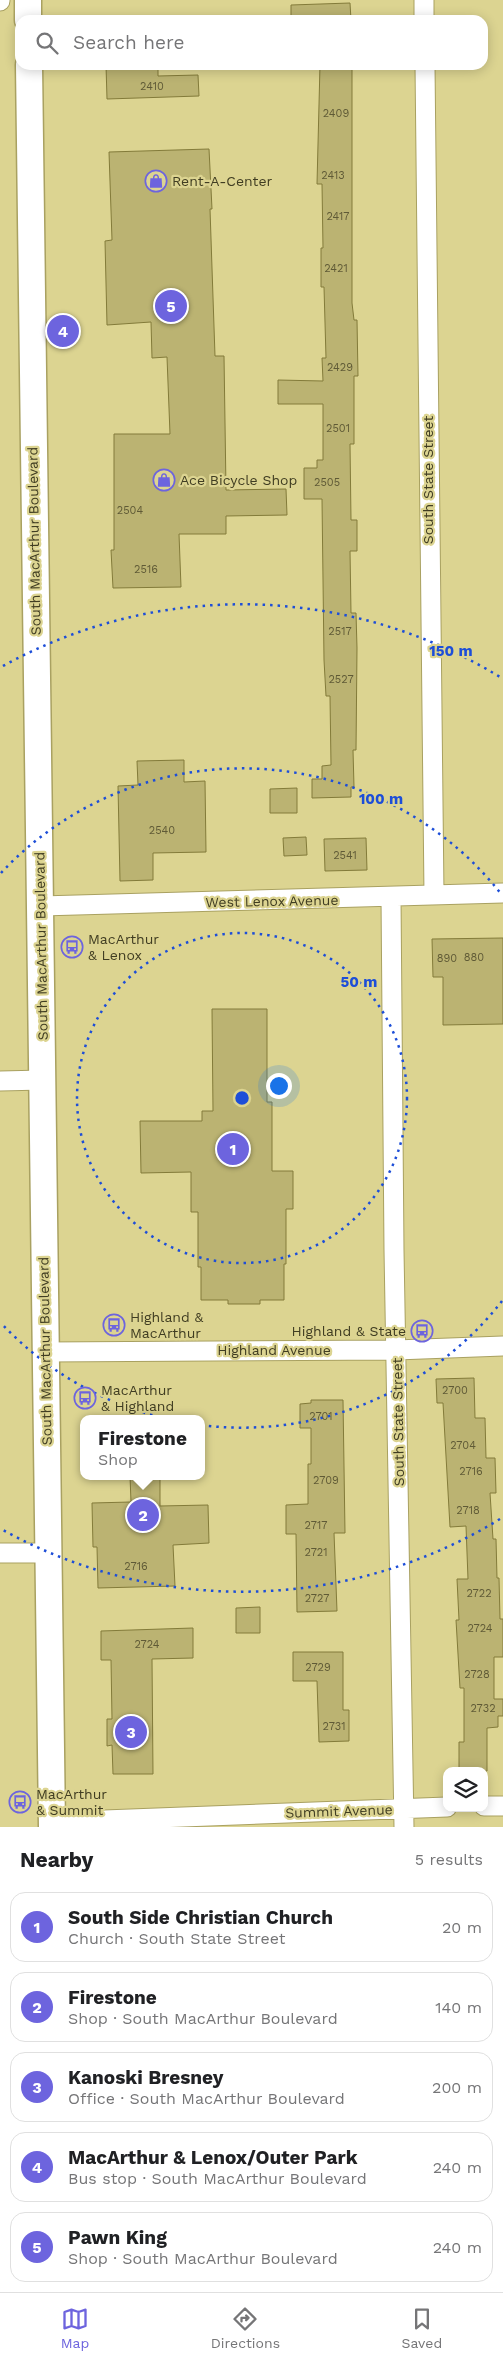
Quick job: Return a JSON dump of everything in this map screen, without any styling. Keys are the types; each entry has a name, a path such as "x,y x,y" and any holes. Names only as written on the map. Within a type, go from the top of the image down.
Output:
{"main road":[{"path":"28,0 28,15"},
{"name":"South MacArthur Boulevard","path":"29,70 52,1824"}],"street":[{"path":"424,0 424,15"},
{"name":"South State Street","path":"424,70 434,896"},
{"name":"West Lenox Avenue","path":"41,906 503,893"},
{"name":"South State Street","path":"391,897 404,1818"},
{"path":"0,1082 43,1080"},
{"name":"Highland Avenue","path":"45,1352 396,1350 503,1346"},
{"path":"0,1553 49,1553"},
{"path":"488,1806 503,1806"},
{"name":"Summit Avenue","path":"52,1824 404,1818 443,1808"}],"building":[{"path":"350,3 351,15 291,15 291,5"},
{"path":"106,70 158,70 158,76 198,75 199,96 107,99"},
{"path":"320,70 352,70 352,303 354,320 357,320 358,376 354,376 354,444 350,444 351,520 357,520 357,551 350,551 351,613 356,613 357,648 356,750 353,750 354,787 351,787 351,797 312,798 312,779 322,779 322,766 331,765 330,696 326,696 324,660 322,499 304,499 304,468 317,468 317,460 323,460 323,404 278,404 278,380 323,381 322,358 326,358 324,287 321,287 321,248 323,248 322,184 317,184"},
{"path":"209,149 215,356 224,356 226,490 286,489 287,515 226,516 226,534 179,534 181,587 113,588 111,550 114,550 114,434 170,434 167,357 152,358 151,322 107,325 105,241 112,240 109,152"},
{"path":"184,760 184,782 205,781 206,852 153,853 153,880 120,881 118,786 138,785 137,761"},
{"path":"297,788 297,813 270,813 270,789"},
{"path":"306,837 307,855 284,856 283,838"},
{"path":"366,838 367,870 325,871 324,839"},
{"path":"503,938 503,1024 443,1025 443,977 433,977 432,939"},
{"path":"212,1009 267,1009 267,1102 272,1102 272,1171 293,1171 293,1209 286,1209 284,1300 260,1300 260,1304 228,1304 228,1300 201,1300 201,1267 198,1267 198,1212 191,1212 191,1172 141,1173 140,1121 202,1121 202,1111 213,1111"},
{"path":"474,1378 475,1418 485,1418 486,1458 495,1458 496,1493 490,1493 493,1539 496,1539 500,1619 503,1619 503,1657 494,1657 494,1699 503,1699 503,1716 498,1716 498,1727 487,1728 487,1767 459,1767 459,1742 464,1742 464,1688 460,1688 456,1620 459,1620 457,1579 468,1579 466,1526 450,1527 443,1403 437,1403 436,1379"},
{"path":"311,1400 343,1400 345,1533 334,1533 337,1611 297,1612 296,1534 286,1534 286,1505 308,1504 308,1464 311,1464 311,1428 300,1428 300,1404 311,1403"},
{"path":"130,1480 160,1480 160,1506 208,1505 209,1543 173,1545 175,1586 98,1588 97,1547 93,1547 92,1503 131,1502"},
{"path":"260,1607 260,1633 236,1633 236,1608"},
{"path":"193,1628 193,1658 152,1659 153,1774 113,1774 112,1745 107,1746 107,1719 112,1719 111,1660 101,1660 101,1631"},
{"path":"293,1652 343,1652 343,1710 349,1710 349,1741 319,1742 317,1681 293,1681"}],"place":[{"name":"Rent-A-Center","path":"156,181"},
{"name":"Pawn King","path":"171,306"},
{"name":"MacArthur & Lenox/Outer Park","path":"63,331"},
{"name":"Ace Bicycle Shop","path":"164,480"},
{"name":"MacArthur & Lenox","path":"72,947"},
{"name":"South Side Christian Church","path":"233,1149"},
{"name":"Highland & MacArthur","path":"114,1325"},
{"name":"Highland & State","path":"422,1331"},
{"name":"MacArthur & Highland","path":"85,1398"},
{"name":"Firestone","path":"143,1515"},
{"name":"Kanoski Bresney","path":"131,1732"},
{"name":"MacArthur & Summit","path":"20,1802"}]}
